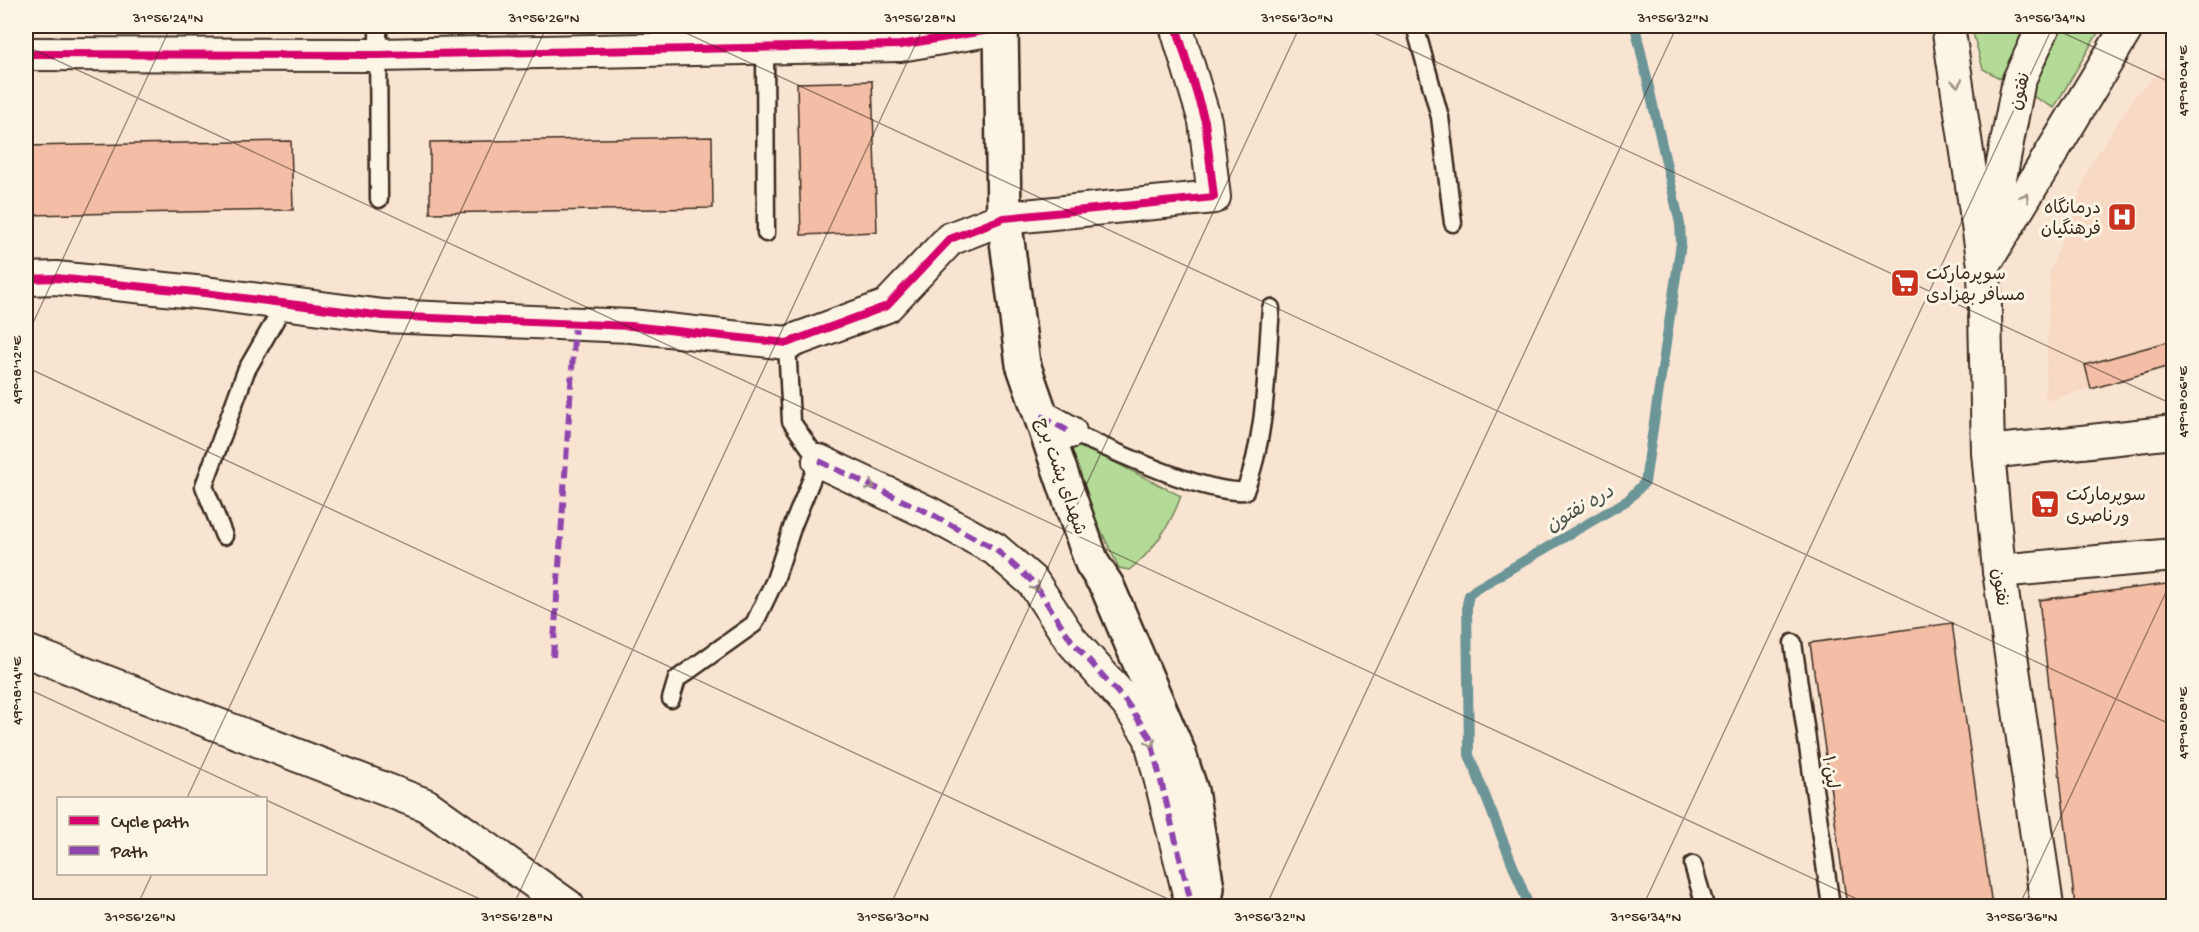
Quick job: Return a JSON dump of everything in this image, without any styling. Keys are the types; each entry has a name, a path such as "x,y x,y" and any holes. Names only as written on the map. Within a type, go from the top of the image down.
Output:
{"street":[{"path":"26,279 56,278 383,316 631,326 787,343 887,306 950,239 1004,218 1214,197 1205,121 1176,26"},
{"name":"نفتون","path":"1948,26 1984,265 1988,452 1999,571 2047,906"},
{"name":"نفتون","path":"1984,265 2019,80 2044,26"},
{"path":"1984,265 2128,26"},
{"path":"26,54 378,40 765,47 900,45 1001,27"},
{"name":"شهدای پشت برج","path":"1001,27 1004,218 1023,364 1041,416 1061,440 1092,563 1107,586 1179,754 1191,791 1207,888 1204,906"},
{"path":"1988,452 2174,432"},
{"path":"819,461 931,514 995,549 1033,582 1071,640 1128,704 1150,737 1192,906"},
{"path":"1999,571 2174,555"},
{"path":"26,651 426,805 568,906"}],"lane":[{"path":"1415,26 1440,117 1453,223"},
{"path":"378,40 379,199"},
{"path":"765,47 766,233"},
{"path":"224,536 204,486 246,371 285,303"},
{"path":"1061,440 1231,492 1245,491 1252,475 1259,432 1271,308"},
{"path":"671,699 677,679 754,624 775,580 793,525 819,461 791,421 787,343"},
{"name":"لین ۱","path":"1793,643 1831,906"},
{"path":"1693,866 1705,906"}],"shaded area":[{"name":"درمانگاه فرهنگیان","path":"2173,60 2173,365 2045,401 2050,271 2091,164 2135,95"}],"green space":[{"path":"1971,26 2102,26 2054,108 1983,69"},
{"path":"1071,440 1181,496 1172,518 1160,537 1146,555 1129,570 1119,568 1062,449"}],"building":[{"path":"1020,26 1052,26 1023,34"},
{"path":"872,81 877,232 801,235 797,83"},
{"path":"712,137 713,208 430,213 430,142"},
{"path":"291,141 293,210 26,215 26,146"},
{"path":"2167,342 2173,365 2091,389 2085,365"},
{"path":"2174,583 2174,906 2075,906 2039,600"},
{"path":"1952,623 1992,906 1847,906 1810,643"}],"waterway":[{"name":"دره نفتون","path":"1529,906 1469,755 1467,604 1469,595 1476,589 1628,500 1645,482 1681,243 1680,224 1635,26"}],"marked path":[{"path":"553,657 575,324"},
{"path":"1041,416 1070,432"},
{"path":"819,461 931,514 995,549 1033,582 1071,640 1127,703 1150,737 1192,906"}],"cycle path":[{"path":"26,279 56,278 205,293 383,316 631,326 787,343 887,306 950,239 1004,218 1214,197 1205,121 1176,26"},
{"path":"26,54 378,55 900,45 1001,28"}],"place":[{"name":"درمانگاه فرهنگیان","path":"2122,217"},
{"name":"سوپرمارکت مسافر بهزادی","path":"1905,283"},
{"name":"سوپرمارکت ورناصری","path":"2045,504"}]}
